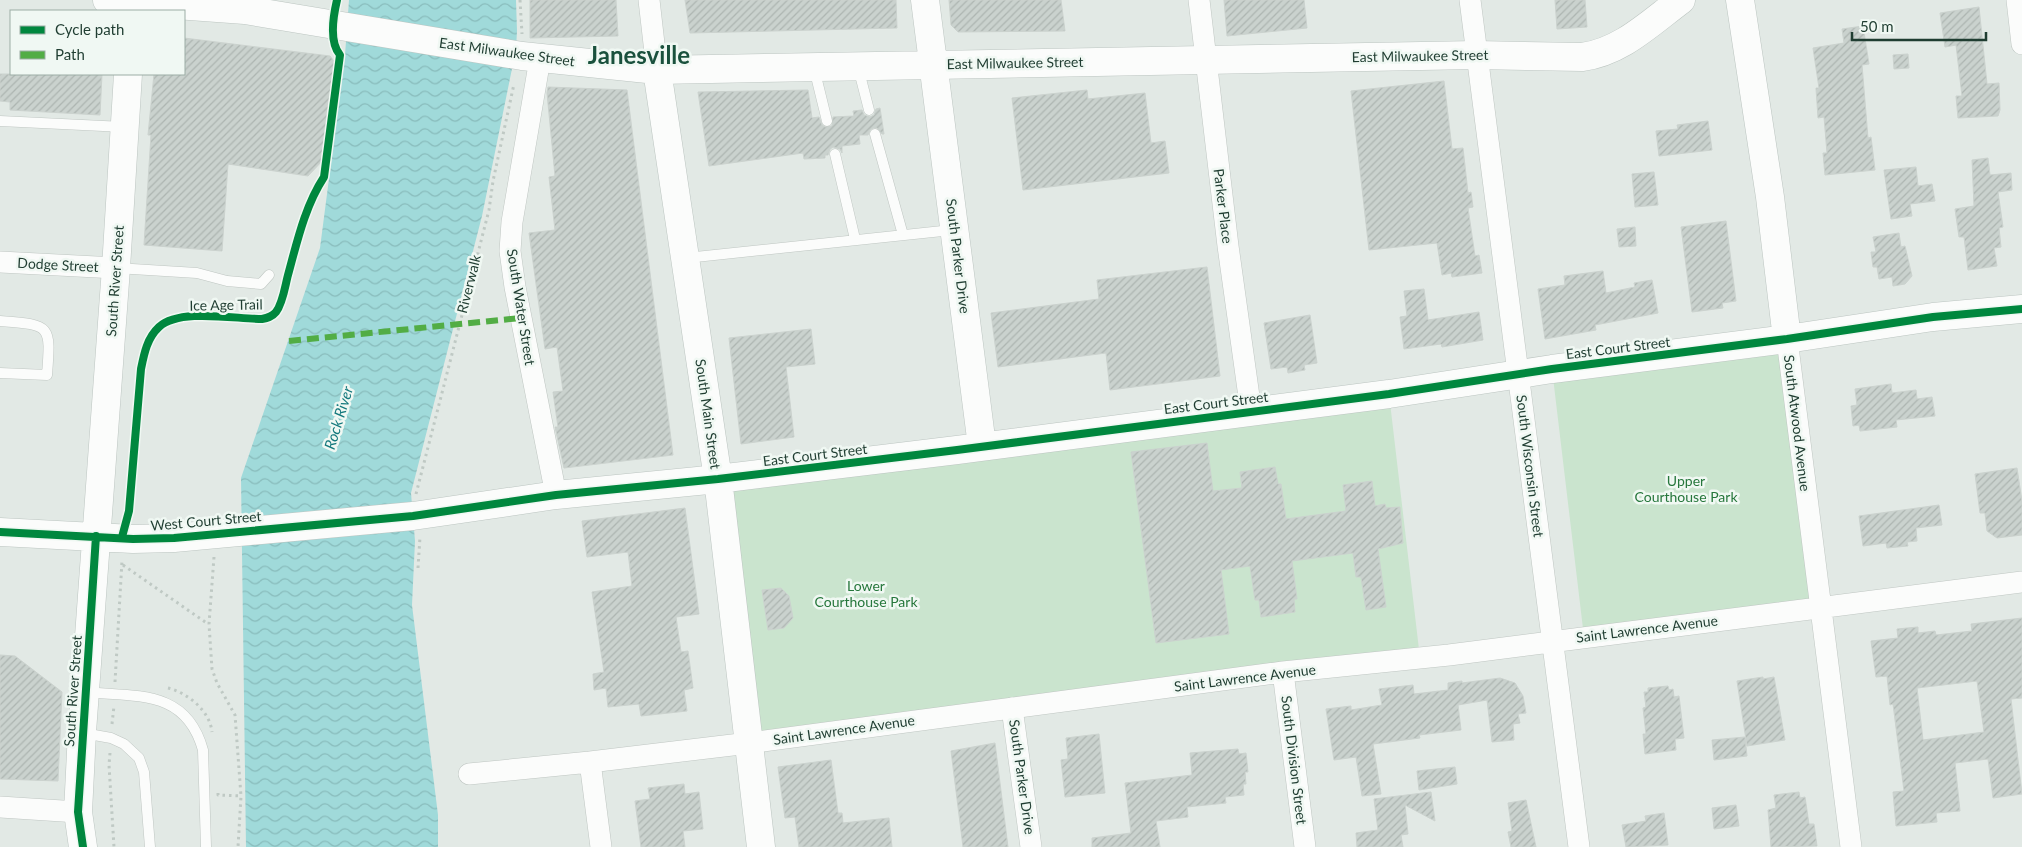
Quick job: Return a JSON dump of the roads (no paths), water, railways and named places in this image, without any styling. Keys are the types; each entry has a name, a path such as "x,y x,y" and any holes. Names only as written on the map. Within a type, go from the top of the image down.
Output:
{"main road":[{"name":"South Parker Drive","path":"925,0 982,446"},
{"name":"East Milwaukee Street","path":"126,3 245,10 526,57 657,70 1476,55 1582,57 1596,55 1621,44 1681,0"},
{"name":"South Atwood Avenue","path":"1740,0 1770,197 1787,339"},
{"name":"South Main Street","path":"657,70 718,479 761,847"},
{"name":"South River Street","path":"83,847 78,812 82,732 116,268 128,75"},
{"name":"East Court Street","path":"415,515 556,495 718,479 982,446 1787,339 1933,317 2022,308"},
{"name":"West Court Street","path":"0,532 133,539 223,533 415,515"}],"street":[{"path":"649,0 657,70"},
{"name":"Parker Place","path":"1199,0 1205,60 1251,411"},
{"name":"South Wisconsin Street","path":"1470,0 1579,847"},
{"path":"2017,0 2022,44"},
{"name":"South Water Street","path":"526,57 510,251 515,287 556,495"},
{"name":"Dodge Street","path":"0,262 116,268"},
{"name":"South Atwood Avenue","path":"1787,339 1851,847"},
{"name":"Saint Lawrence Avenue","path":"469,774 748,743 1283,672 1449,655 2022,582"},
{"name":"South Division Street","path":"1283,672 1305,847"},
{"name":"South Parker Drive","path":"1012,708 1032,847"},
{"path":"590,762 601,847"},
{"path":"0,807 78,812"}],"lane":[{"path":"858,66 869,110"},
{"path":"814,67 827,121"},
{"path":"0,121 125,127"},
{"path":"875,134 903,235"},
{"path":"835,154 855,239"},
{"path":"685,258 955,230"},
{"path":"116,268 197,273 227,282 261,284 269,275"},
{"path":"0,321 37,325 43,328 50,343 47,375 0,373"},
{"path":"85,692 152,698 168,703 190,720 199,736 203,750 206,847"},
{"path":"82,732 111,738 124,744 139,758 144,772 150,847"}],"water":[{"name":"Rock River","path":"349,0 516,0 516,49 482,216 411,493 415,541 412,605 438,815 438,847 246,847 241,478 320,248 345,55"}],"district":[{"name":"Janesville","path":"639,56"}],"park label":[{"name":"Upper Courthouse Park","path":"1686,490"},
{"name":"Lower Courthouse Park","path":"866,594"}]}
